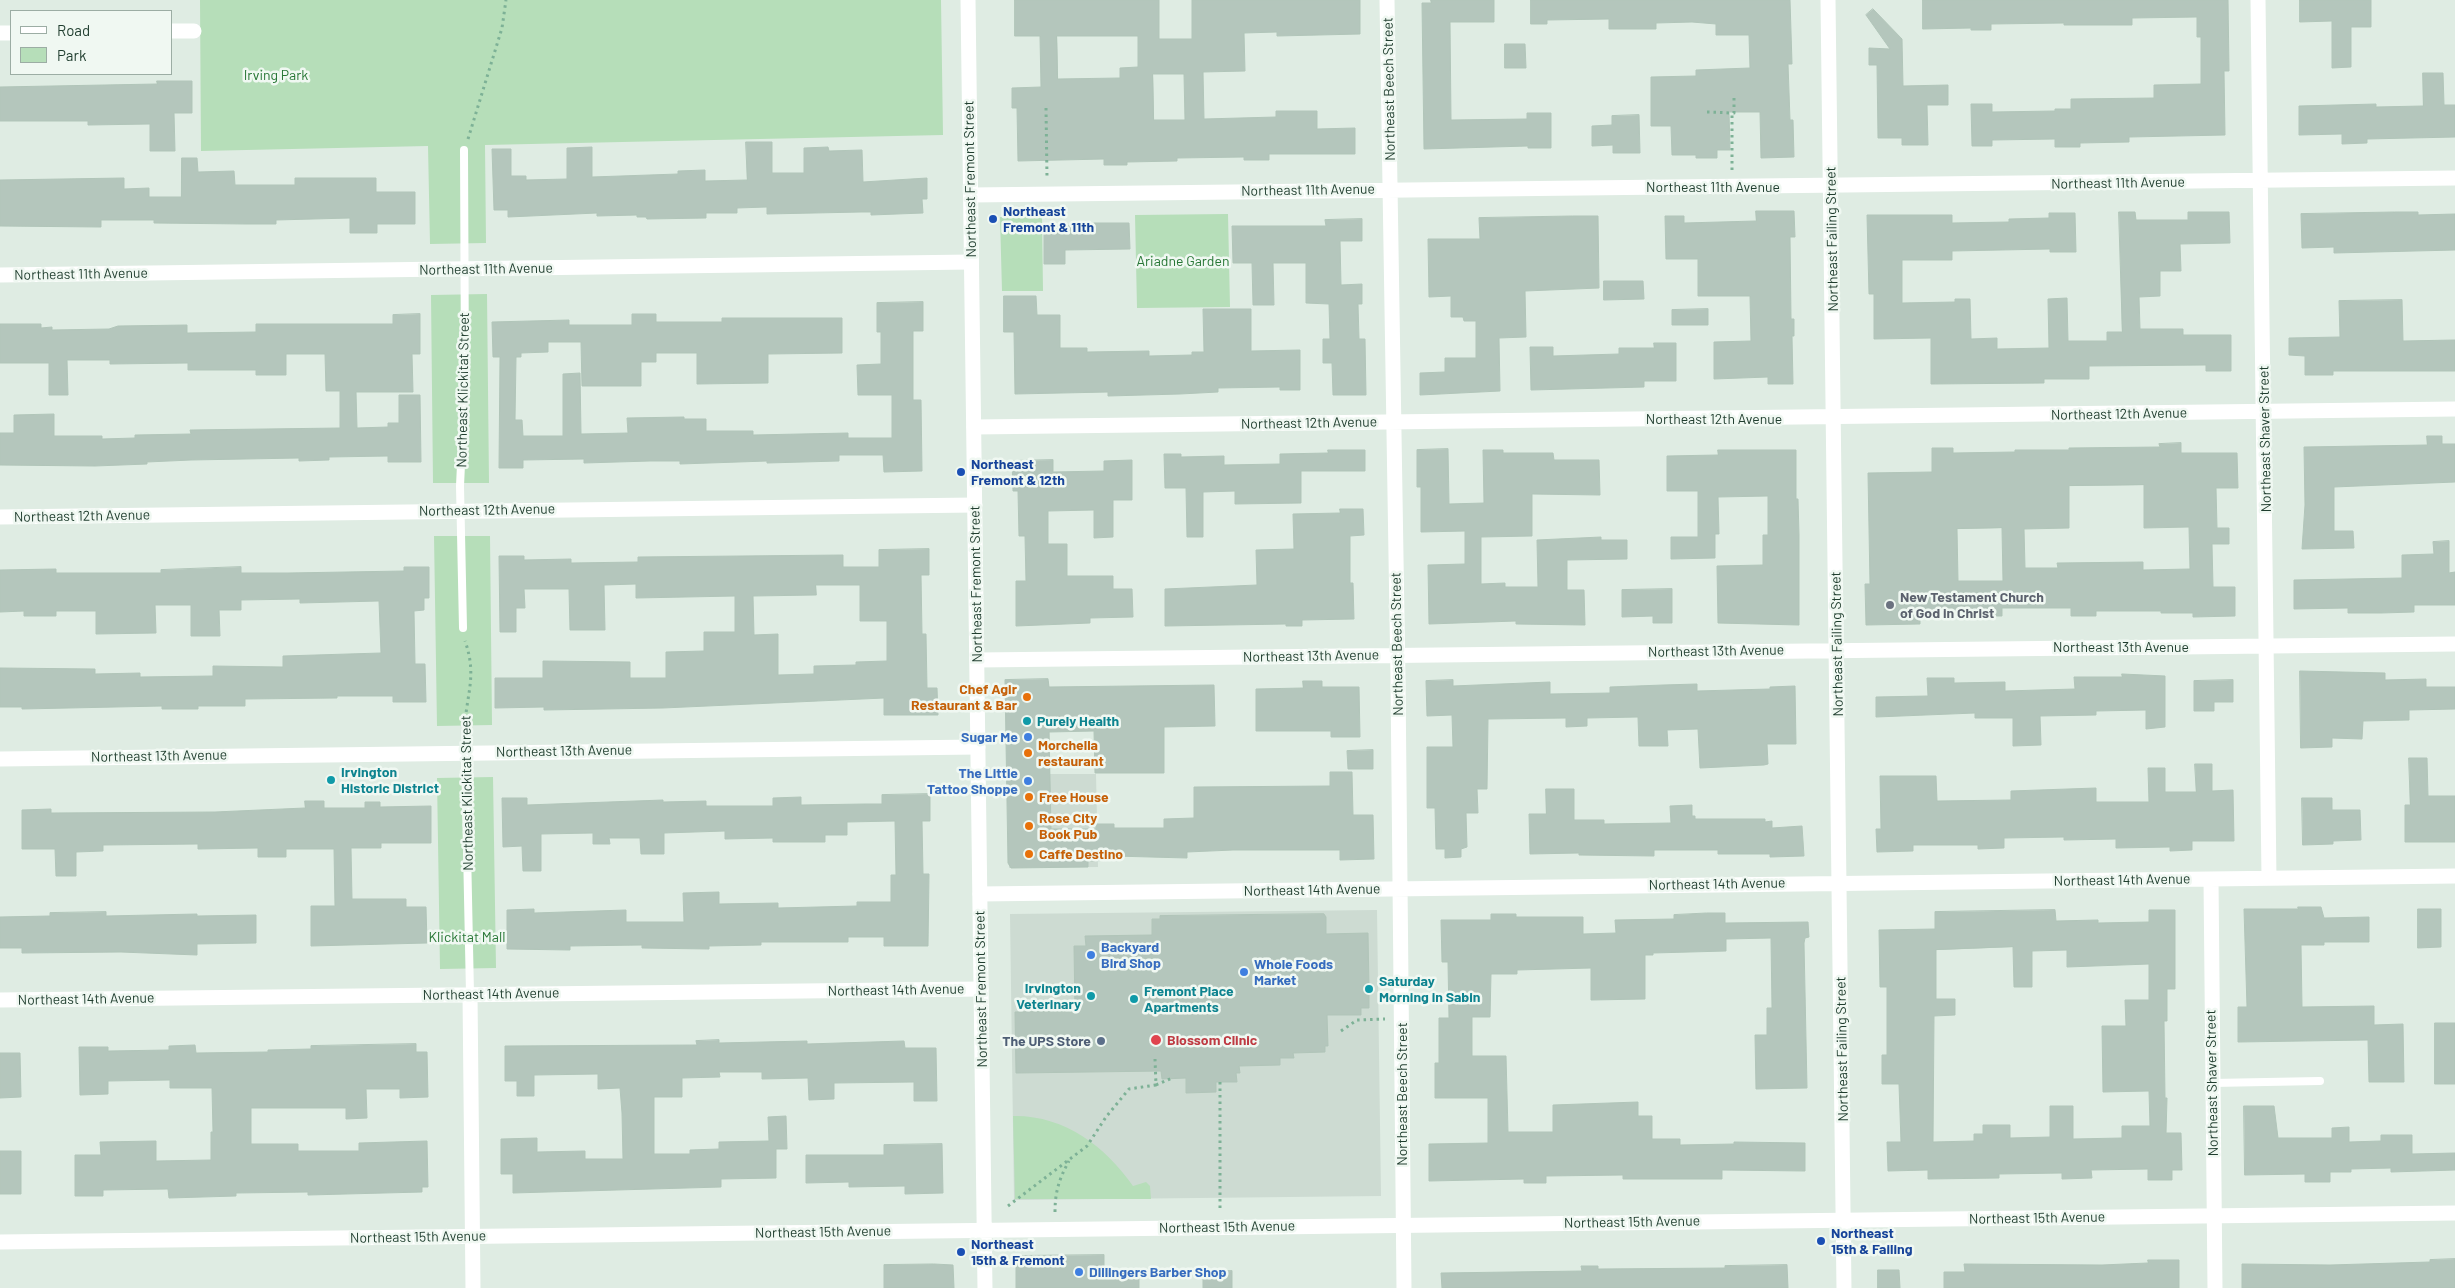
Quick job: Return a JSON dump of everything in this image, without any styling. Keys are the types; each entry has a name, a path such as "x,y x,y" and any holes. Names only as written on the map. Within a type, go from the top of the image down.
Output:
{"street":[{"name":"Northeast Fremont Street","path":"968,0 985,1288"},
{"name":"Northeast Beech Street","path":"1387,0 1398,656 1404,1288"},
{"name":"Northeast Failing Street","path":"1828,0 1832,187 1844,1288"},
{"name":"Northeast Shaver Street","path":"2258,0 2268,646 2269,878"},
{"path":"172,31 194,30"},
{"name":"Northeast 11th Avenue","path":"971,195 1390,189 1832,187 2455,178"},
{"name":"Northeast 11th Avenue","path":"0,275 971,262"},
{"name":"Northeast 12th Avenue","path":"974,427 2455,409"},
{"name":"Northeast 12th Avenue","path":"0,517 975,505"},
{"name":"Northeast 13th Avenue","path":"977,660 2455,644"},
{"name":"Northeast 13th Avenue","path":"0,758 978,747"},
{"name":"Northeast 14th Avenue","path":"980,894 2455,876"},
{"name":"Northeast Shaver Street","path":"2210,879 2215,1288"},
{"name":"Northeast 14th Avenue","path":"0,1000 981,989"},
{"name":"Northeast Klickitat Street","path":"470,994 472,1288"},
{"name":"Northeast 15th Avenue","path":"0,1242 2455,1212"}],"lane":[{"name":"Northeast Klickitat Street","path":"463,628 461,511 464,150"},
{"name":"Northeast Klickitat Street","path":"465,752 470,994"},
{"path":"2212,1083 2320,1081"}],"path":[{"path":"464,150 502,28 506,0"},
{"path":"1732,187 1732,113 1734,113 1734,98"},
{"path":"1046,108 1048,194"},
{"path":"1706,112 1732,113"},
{"path":"1047,133 1053,133"},
{"name":"Northeast Klickitat Street","path":"463,628 470,654 472,685 464,722 465,752"},
{"path":"1341,1031 1357,1020 1379,1019"},
{"path":"1156,1059 1156,1085"},
{"path":"1008,1206 1049,1173 1088,1146 1106,1117 1128,1090 1156,1085 1172,1078"},
{"path":"1220,1082 1220,1227"},
{"path":"1055,1229 1055,1194 1059,1179 1069,1160"}],"shaded area":[{"path":"1049,681 1050,774 1096,774 1098,867 1009,868 1007,682"},
{"path":"1377,910 1381,1196 1014,1200 1010,914"}],"green space":[{"name":"Irving Park","path":"200,0 941,0 943,135 485,145 486,243 430,244 428,146 201,151"},
{"name":"Ariadne Garden","path":"1228,214 1230,307 1137,308 1135,215"},
{"path":"1042,216 1043,291 1002,291 1000,217"},
{"path":"487,294 489,483 433,483 431,295"},
{"path":"434,536 490,536 492,725 437,726"},
{"name":"Klickitat Mall","path":"493,777 496,968 440,969 437,778"},
{"path":"1013,1116 1032,1117 1049,1121 1066,1127 1082,1136 1110,1158 1133,1186 1146,1182 1150,1186 1151,1199 1015,1199"}],"building":[{"path":"1015,0 1159,0 1159,39 1192,39 1192,0 1360,0 1360,34 1277,36 1277,32 1244,33 1245,71 1203,72 1204,119 1276,117 1276,111 1317,111 1317,129 1355,128 1355,154 1269,154 1269,160 1244,160 1244,157 1177,158 1177,161 1127,162 1127,165 1104,165 1104,159 1018,161 1017,108 1012,108 1012,88 1041,87 1040,36 1015,36","holes":["1057,36 1138,36 1138,67 1120,68 1120,78 1058,79","1153,74 1184,74 1185,120 1154,120"]},
{"path":"1431,0 1494,0 1494,22 1450,22 1451,120 1527,119 1527,113 1551,113 1551,148 1528,148 1528,146 1424,149 1422,3 1431,3"},
{"path":"1531,0 1790,0 1792,64 1788,64 1790,120 1793,120 1794,157 1761,158 1760,112 1729,112 1730,150 1717,150 1717,158 1696,158 1696,155 1672,155 1671,126 1651,126 1651,77 1696,76 1696,70 1750,68 1749,35 1716,35 1716,24 1692,22 1656,23 1656,29 1609,29 1609,19 1547,20 1547,24 1531,24"},
{"path":"1923,0 2228,0 2229,71 2224,71 2225,135 2129,137 2129,142 2080,143 2080,147 2055,147 2055,139 1992,140 1992,146 1972,146 1971,104 1992,104 1992,112 2055,111 2055,109 2071,109 2071,99 2154,98 2154,85 2201,84 2201,37 2197,37 2197,17 2132,18 2132,25 2064,25 2064,23 1991,24 1991,30 1971,30 1971,28 1923,29"},
{"path":"2300,0 2371,0 2371,27 2351,27 2351,67 2332,68 2332,21 2300,22"},
{"path":"1873,9 1902,39 1903,86 1948,85 1948,105 1927,105 1928,145 1902,145 1902,138 1878,138 1877,65 1869,65 1869,48 1890,49 1866,15"},
{"path":"1505,44 1525,44 1526,68 1505,68"},
{"path":"2423,73 2443,73 2444,105 2455,105 2455,137 2367,139 2367,143 2342,144 2342,134 2299,135 2299,106 2376,104 2376,107 2423,106"},
{"path":"157,81 192,81 192,113 174,113 175,151 150,151 150,124 88,125 88,121 0,121 0,87 157,84"},
{"path":"1639,115 1640,153 1613,153 1613,145 1592,146 1592,126 1612,125 1612,116"},
{"path":"746,142 772,142 772,173 804,173 804,148 828,147 829,151 862,150 863,182 927,178 927,199 922,199 923,213 871,215 871,212 767,214 767,207 737,208 737,213 706,213 706,218 647,219 646,217 637,217 637,215 597,216 597,213 508,217 508,210 494,210 492,149 511,149 511,176 526,176 526,180 567,179 567,148 592,147 592,177 678,174 678,171 705,170 705,181 747,180"},
{"path":"182,158 197,158 198,172 234,171 235,185 295,185 295,178 376,178 376,192 415,192 415,224 377,224 377,233 350,233 350,218 276,220 276,224 154,223 154,220 101,220 101,227 0,226 0,180 124,178 124,189 149,188 149,197 181,197"},
{"path":"1756,211 1794,211 1795,237 1790,237 1791,319 1794,319 1794,336 1792,336 1793,384 1768,384 1768,377 1714,379 1714,342 1751,341 1750,296 1698,296 1698,259 1666,259 1665,216 1684,216 1684,223 1756,221"},
{"path":"2119,212 2135,212 2136,220 2188,220 2188,212 2229,212 2230,243 2180,244 2181,271 2160,271 2160,296 2139,297 2140,329 2183,329 2183,335 2231,335 2231,371 2206,371 2206,365 2089,366 2089,379 2044,379 2044,383 1931,384 1931,338 1874,339 1874,294 1869,294 1867,215 1952,215 1952,223 2009,222 2009,219 2049,218 2049,213 2075,213 2076,252 2050,252 2050,249 1952,251 1952,260 1902,260 1902,303 1955,302 1955,299 1970,299 1971,339 1997,338 1997,349 2049,348 2048,299 2067,298 2068,341 2107,341 2107,332 2122,332"},
{"path":"2418,212 2418,215 2455,214 2455,250 2334,253 2334,247 2302,248 2301,214"},
{"path":"1598,216 1599,288 1525,291 1526,337 1499,338 1500,391 1420,395 1420,373 1445,372 1445,358 1476,358 1476,321 1464,321 1463,317 1451,317 1451,296 1429,297 1428,239 1480,239 1479,218"},
{"path":"1362,219 1362,241 1340,241 1341,285 1362,284 1362,304 1358,304 1359,339 1365,339 1366,395 1333,395 1332,363 1323,363 1323,339 1330,339 1329,304 1306,303 1306,263 1273,263 1274,305 1253,305 1252,263 1233,263 1232,226 1326,226 1325,220"},
{"path":"1094,223 1129,223 1130,249 1065,250 1065,264 1044,264 1044,226 1094,226"},
{"path":"1604,281 1643,281 1644,299 1604,300"},
{"path":"1004,296 1036,296 1037,315 1060,315 1060,348 1087,348 1087,352 1149,351 1149,356 1192,355 1192,352 1204,352 1203,309 1251,309 1251,351 1300,350 1300,390 1280,390 1280,387 1218,388 1218,392 1108,396 1108,392 1015,394 1014,332 1004,332"},
{"path":"2402,300 2403,341 2455,340 2455,371 2333,371 2333,375 2305,375 2305,356 2289,355 2289,338 2340,337 2339,301"},
{"path":"923,302 923,331 913,331 913,400 921,400 922,471 884,472 883,455 839,455 839,461 767,463 767,461 680,464 680,461 650,461 584,463 584,459 523,460 523,468 499,468 500,357 493,357 492,322 569,320 569,325 632,325 632,314 656,314 656,322 722,322 722,318 842,318 842,353 768,354 768,383 697,384 697,353 656,353 656,362 641,362 641,386 582,386 581,342 548,342 548,352 521,353 521,357 516,357 515,420 522,420 523,436 563,436 563,374 580,373 581,434 628,433 627,418 684,417 684,419 706,419 706,431 753,431 753,435 848,433 848,438 892,438 892,395 858,395 857,365 881,364 881,332 877,332 877,303"},
{"path":"1708,309 1708,325 1672,325 1672,310"},
{"path":"420,314 420,354 412,354 413,392 356,392 357,428 388,427 388,423 399,423 399,395 420,395 421,462 388,462 388,456 329,457 329,460 299,461 299,458 191,460 95,466 0,465 0,433 14,433 14,415 54,414 54,436 102,436 102,439 135,438 135,435 191,434 190,430 340,428 340,391 326,391 325,354 286,354 286,375 256,375 256,370 188,370 188,363 110,364 110,360 67,360 68,395 49,395 49,363 0,363 0,324 41,324 41,328 52,327 52,330 109,329 118,326 187,325 187,333 256,332 256,324 393,324 393,315"},
{"path":"1654,343 1676,343 1676,381 1644,381 1644,387 1531,390 1530,347 1553,347 1553,356 1619,354 1619,348 1654,348"},
{"path":"2427,436 2442,436 2442,444 2455,444 2455,482 2334,487 2334,531 2353,531 2354,548 2302,549 2305,505 2304,447 2427,445"},
{"path":"2181,443 2181,453 2237,453 2238,488 2216,488 2217,528 2229,528 2229,544 2212,544 2213,587 2235,587 2235,616 2193,617 2193,613 2161,613 2161,611 2096,611 2096,616 2071,616 2071,608 2002,608 2002,616 1984,616 1984,612 1920,613 1920,624 1866,625 1865,584 1870,584 1868,473 1932,472 1932,448 1953,448 1953,453 2015,452 2015,450 2069,450 2069,448 2160,447 2159,444","holes":["2144,485 2144,528 2189,527 2190,569 2143,570 2143,562 2057,563 2058,568 2025,568 2024,529 2069,528 2069,486","2002,528 2003,581 1958,581 1957,529"]},
{"path":"1448,449 1449,504 1484,503 1483,450 1503,450 1503,453 1553,453 1554,460 1599,460 1600,495 1532,494 1532,536 1481,537 1481,584 1505,583 1505,587 1538,587 1537,540 1601,537 1601,540 1627,540 1627,559 1567,560 1567,590 1584,590 1585,625 1516,624 1516,621 1429,624 1428,565 1465,564 1465,531 1421,532 1421,487 1417,487 1417,450"},
{"path":"1328,450 1365,450 1365,471 1301,471 1301,503 1235,504 1235,491 1203,492 1203,537 1187,537 1186,488 1165,488 1164,454 1181,454 1181,457 1224,456 1224,465 1280,464 1280,454 1328,453"},
{"path":"1718,450 1796,450 1796,499 1798,499 1799,535 1799,625 1718,623 1717,566 1763,565 1763,535 1768,535 1768,496 1718,497 1719,534 1715,534 1715,558 1671,559 1671,537 1698,537 1698,491 1667,491 1667,456 1718,455"},
{"path":"1053,460 1053,472 1104,471 1104,461 1132,460 1132,500 1113,500 1113,537 1094,538 1094,510 1048,511 1048,544 1067,544 1067,576 1113,576 1113,589 1132,589 1133,617 1090,618 1090,623 1016,626 1016,581 1026,581 1025,536 1019,536 1018,491 1013,491 1012,461"},
{"path":"1340,509 1363,509 1364,535 1350,536 1350,583 1353,583 1354,619 1302,620 1302,626 1286,626 1286,624 1165,626 1165,589 1257,585 1256,550 1294,549 1293,514 1340,513"},
{"path":"2449,541 2449,573 2455,572 2455,605 2414,605 2414,612 2381,613 2348,613 2348,608 2294,609 2294,580 2402,578 2402,555 2434,554 2433,542"},
{"path":"929,549 929,575 921,575 922,634 926,634 927,688 937,688 938,715 884,715 884,698 663,708 544,710 544,707 495,708 495,678 543,678 543,661 630,662 630,678 666,678 666,652 704,651 704,632 735,632 735,596 636,598 636,584 604,585 605,630 570,630 569,589 524,589 525,608 516,608 516,632 500,632 499,556 524,556 524,560 571,559 571,563 638,562 638,557 843,555 843,567 879,567 879,550","holes":["816,585 860,585 860,621 887,621 887,661 856,662 856,665 814,666 814,674 778,675 778,634 754,635 753,596 816,595"]},
{"path":"241,567 241,573 404,571 404,567 429,567 429,598 424,598 424,610 414,611 415,664 425,664 426,702 393,702 393,696 337,696 337,698 245,699 245,706 198,706 198,709 162,709 162,706 22,709 22,707 0,707 0,668 95,669 95,674 140,673 140,677 213,676 213,666 283,667 283,656 381,653 379,601 300,603 300,599 241,600 241,610 219,610 220,636 191,636 191,605 155,605 156,633 96,634 96,611 56,611 56,616 24,616 24,611 0,612 0,570 56,569 56,573 161,573 161,570"},
{"path":"1672,589 1672,623 1653,623 1653,616 1622,617 1622,590"},
{"path":"2300,671 2385,673 2385,680 2426,679 2426,687 2455,687 2455,709 2409,710 2409,720 2363,721 2362,739 2332,738 2332,747 2301,748"},
{"path":"2122,674 2165,676 2165,727 2146,729 2146,710 2096,711 2096,715 2040,716 2041,745 2013,746 2013,718 1975,718 1975,713 1876,717 1876,697 1928,696 1927,678 1954,678 1954,683 2005,682 2005,691 2075,689 2074,677 2122,677"},
{"path":"1048,679 1049,687 1214,685 1215,726 1164,727 1164,773 1095,773 1094,731 1049,732 1051,829 1096,829 1096,824 1114,824 1114,828 1164,828 1164,819 1194,818 1194,787 1330,786 1330,772 1352,772 1353,815 1373,815 1374,859 1340,860 1340,850 1233,850 1187,852 1187,858 1114,856 1114,860 1088,861 1088,867 1011,868 1008,863 1005,680"},
{"path":"1453,680 1453,686 1550,682 1550,694 1610,693 1610,687 1663,685 1697,684 1697,691 1770,689 1770,687 1795,686 1796,744 1767,744 1768,764 1764,765 1700,768 1698,729 1667,730 1668,746 1639,746 1638,717 1587,718 1587,726 1566,727 1566,718 1488,719 1487,789 1477,789 1478,813 1466,813 1467,847 1461,849 1461,857 1445,858 1445,849 1436,849 1435,808 1427,808 1427,747 1453,747 1452,715 1427,716 1426,681"},
{"path":"2233,680 2233,702 2214,702 2214,711 2194,711 2194,681"},
{"path":"1303,681 1322,681 1322,687 1359,687 1360,737 1331,737 1331,731 1256,731 1256,689 1303,688"},
{"path":"1373,750 1373,769 1348,769 1347,751"},
{"path":"2409,758 2427,758 2428,796 2455,796 2455,842 2405,842 2405,805 2410,805"},
{"path":"2195,764 2212,764 2212,791 2233,790 2234,841 2192,841 2192,850 2170,851 2170,847 2116,848 2116,839 2064,840 2064,837 2004,838 2004,848 1978,849 1978,845 1913,845 1913,851 1877,852 1876,829 1881,829 1880,776 1936,776 1937,801 2011,800 2011,791 2096,788 2096,802 2149,802 2148,768 2165,768 2165,792 2196,792"},
{"path":"1546,789 1574,789 1574,820 1604,820 1604,824 1671,823 1670,806 1692,805 1692,816 1695,816 1695,819 1765,819 1765,822 1772,821 1772,828 1802,826 1804,856 1770,857 1770,854 1718,854 1718,850 1654,850 1654,856 1579,855 1579,853 1530,854 1529,814 1546,814"},
{"path":"930,794 930,821 922,821 923,874 929,874 928,946 884,946 884,937 848,937 848,942 761,942 761,945 709,946 709,949 642,948 642,945 570,946 570,950 507,949 507,910 534,909 534,913 626,910 626,922 684,922 683,893 719,892 719,904 778,903 778,908 857,906 857,902 891,902 891,875 896,875 895,821 847,822 847,835 825,835 825,842 773,842 773,838 725,839 725,831 664,833 664,854 641,854 640,838 609,838 610,844 593,844 593,833 541,834 541,871 523,871 522,846 503,847 502,798 527,798 527,805 663,800 663,802 706,801 706,806 773,806 773,798 801,797 801,805 882,804 882,795"},
{"path":"2302,798 2332,798 2332,810 2360,810 2361,840 2333,841 2333,844 2303,845"},
{"path":"305,801 324,801 324,808 365,808 365,802 380,802 380,807 431,806 431,843 381,843 381,848 351,848 352,899 406,899 406,907 426,907 427,943 311,946 311,906 335,906 334,849 286,849 286,857 258,857 258,848 198,849 198,844 103,845 103,851 76,852 76,876 56,876 55,849 22,849 22,810 51,809 51,813 215,812 305,808"},
{"path":"2298,907 2321,907 2324,918 2369,917 2369,942 2324,942 2324,945 2301,945 2302,1007 2374,1006 2374,1025 2403,1024 2404,1082 2369,1082 2368,1040 2238,1042 2238,1007 2247,1007 2244,909 2298,909"},
{"path":"2418,909 2441,909 2441,947 2418,948"},
{"path":"2055,910 2056,921 2098,920 2098,923 2149,922 2149,910 2175,910 2175,989 2167,989 2167,1021 2164,1021 2165,1098 2167,1098 2166,1133 2181,1133 2182,1170 2172,1170 2172,1180 2148,1180 2148,1169 2091,1170 2092,1178 2062,1179 2062,1173 1999,1174 1999,1178 1928,1179 1928,1170 1888,1171 1887,1142 1901,1142 1899,1084 1882,1084 1882,1055 1887,1055 1887,987 1880,987 1879,930 1935,929 1935,912","holes":["2013,947 2014,987 2032,987 2032,951 2067,950 2067,967 2149,964 2149,1000 2125,1000 2126,1026 2102,1026 2103,1092 2149,1091 2150,1126 2122,1126 2122,1138 2073,1139 2073,1106 2050,1106 2050,1137 2010,1138 2010,1125 1983,1125 1983,1134 1974,1134 1974,1141 1933,1142 1934,1016 1955,1015 1955,999 1936,999 1936,950"]},
{"path":"106,912 106,916 256,915 256,943 197,944 197,955 121,952 22,953 22,948 0,948 0,917 50,916 50,913"},
{"path":"1725,913 1725,923 1808,922 1809,937 1805,938 1804,943 1807,1088 1756,1089 1755,1035 1767,1035 1767,1008 1772,1008 1771,938 1726,939 1726,951 1653,953 1653,955 1645,955 1645,999 1591,1000 1591,968 1517,970 1517,974 1491,974 1490,1017 1472,1017 1472,1056 1506,1056 1508,1132 1553,1132 1553,1105 1638,1102 1638,1116 1652,1116 1652,1139 1680,1139 1680,1145 1734,1144 1734,1142 1805,1143 1805,1171 1722,1170 1722,1179 1623,1179 1623,1175 1546,1176 1546,1183 1524,1183 1524,1179 1429,1181 1429,1144 1488,1143 1488,1098 1435,1098 1435,1063 1439,1063 1439,1018 1449,1018 1448,962 1442,962 1441,920 1491,920 1491,914 1516,914 1516,917 1583,917 1583,934 1616,933 1615,920 1674,919 1674,915"},
{"path":"1324,914 1326,917 1326,934 1368,933 1369,989 1369,1008 1361,1008 1361,1015 1327,1015 1328,1046 1325,1046 1325,1052 1293,1053 1294,1058 1280,1058 1280,1065 1239,1066 1240,1073 1236,1073 1237,1082 1216,1082 1216,1092 1186,1093 1186,1078 1162,1079 1161,1071 1016,1073 1015,1012 1075,1011 1074,946 1086,946 1085,936 1152,935 1152,919 1160,919 1160,916"},
{"path":"2435,1023 2455,1023 2455,1084 2435,1084"},
{"path":"719,1040 719,1043 807,1041 807,1044 904,1041 905,1048 936,1048 937,1101 914,1101 914,1082 834,1083 834,1099 809,1100 808,1078 762,1079 762,1072 719,1072 720,1077 682,1078 682,1097 654,1097 654,1154 690,1154 690,1150 719,1149 719,1142 769,1141 768,1117 786,1116 787,1149 776,1149 776,1178 721,1179 721,1187 513,1193 513,1174 501,1174 501,1139 537,1138 537,1152 585,1151 585,1159 623,1159 622,1113 620,1088 598,1089 598,1074 534,1075 534,1096 517,1096 517,1081 505,1081 505,1046 697,1045 696,1041"},
{"path":"416,1044 416,1052 427,1052 428,1097 400,1098 400,1089 366,1089 367,1118 346,1119 346,1108 251,1108 251,1144 298,1144 298,1151 359,1151 359,1143 427,1141 428,1187 422,1187 422,1192 308,1195 308,1192 236,1193 236,1196 169,1198 168,1189 103,1190 103,1196 75,1196 75,1155 101,1155 100,1142 156,1141 156,1161 211,1160 211,1132 213,1132 212,1088 170,1088 170,1080 108,1081 108,1094 80,1095 79,1047 108,1047 108,1051 169,1050 169,1046 195,1045 196,1053 268,1052 268,1050 311,1049 311,1046"},
{"path":"0,1053 20,1053 21,1097 0,1098"},
{"path":"2244,1106 2274,1106 2278,1138 2332,1138 2332,1128 2349,1127 2349,1142 2381,1141 2381,1135 2412,1135 2412,1154 2455,1153 2455,1170 2391,1172 2391,1168 2351,1169 2351,1172 2330,1172 2330,1182 2305,1182 2305,1174 2245,1175"},
{"path":"942,1144 943,1193 905,1194 905,1186 849,1187 849,1182 806,1183 806,1155 884,1155 884,1145"},
{"path":"0,1151 21,1151 21,1194 0,1194"},
{"path":"1104,1255 1104,1270 1139,1270 1139,1288 1016,1288 1016,1256"},
{"path":"2455,1259 2455,1288 2242,1288 2242,1264 2330,1265 2430,1262 2430,1260"},
{"path":"2148,1260 2179,1260 2179,1288 1944,1288 1944,1272 1965,1272 1964,1264 2102,1265 2148,1263"},
{"path":"884,1265 953,1265 954,1288 884,1288"},
{"path":"1787,1265 1788,1288 1442,1288 1441,1273 1582,1271 1581,1266 1598,1266 1598,1269 1725,1268 1725,1266"},
{"path":"1878,1270 1899,1270 1900,1288 1878,1288"},
{"path":"1232,1271 1232,1288 1203,1288 1203,1272"}],"place":[{"name":"Northeast Fremont & 11th","path":"993,219"},
{"name":"Northeast Fremont & 12th","path":"961,472"},
{"name":"New Testament Church of God in Christ","path":"1890,605"},
{"name":"Chef Agir Restaurant & Bar","path":"1027,697"},
{"name":"Purely Health","path":"1027,721"},
{"name":"Sugar Me","path":"1028,737"},
{"name":"Morchella restaurant","path":"1028,753"},
{"name":"Irvington Historic District","path":"331,780"},
{"name":"The Little Tattoo Shoppe","path":"1028,781"},
{"name":"Free House","path":"1029,797"},
{"name":"Rose City Book Pub","path":"1029,826"},
{"name":"Caffe Destino","path":"1029,854"},
{"name":"Backyard Bird Shop","path":"1091,955"},
{"name":"Whole Foods Market","path":"1244,972"},
{"name":"Saturday Morning in Sabin","path":"1369,989"},
{"name":"Irvington Veterinary","path":"1091,996"},
{"name":"Fremont Place Apartments","path":"1134,999"},
{"name":"Blossom Clinic","path":"1156,1040"},
{"name":"The UPS Store","path":"1101,1041"},
{"name":"Northeast 15th & Failing","path":"1821,1241"},
{"name":"Northeast 15th & Fremont","path":"961,1252"},
{"name":"Dillingers Barber Shop","path":"1079,1272"}]}
